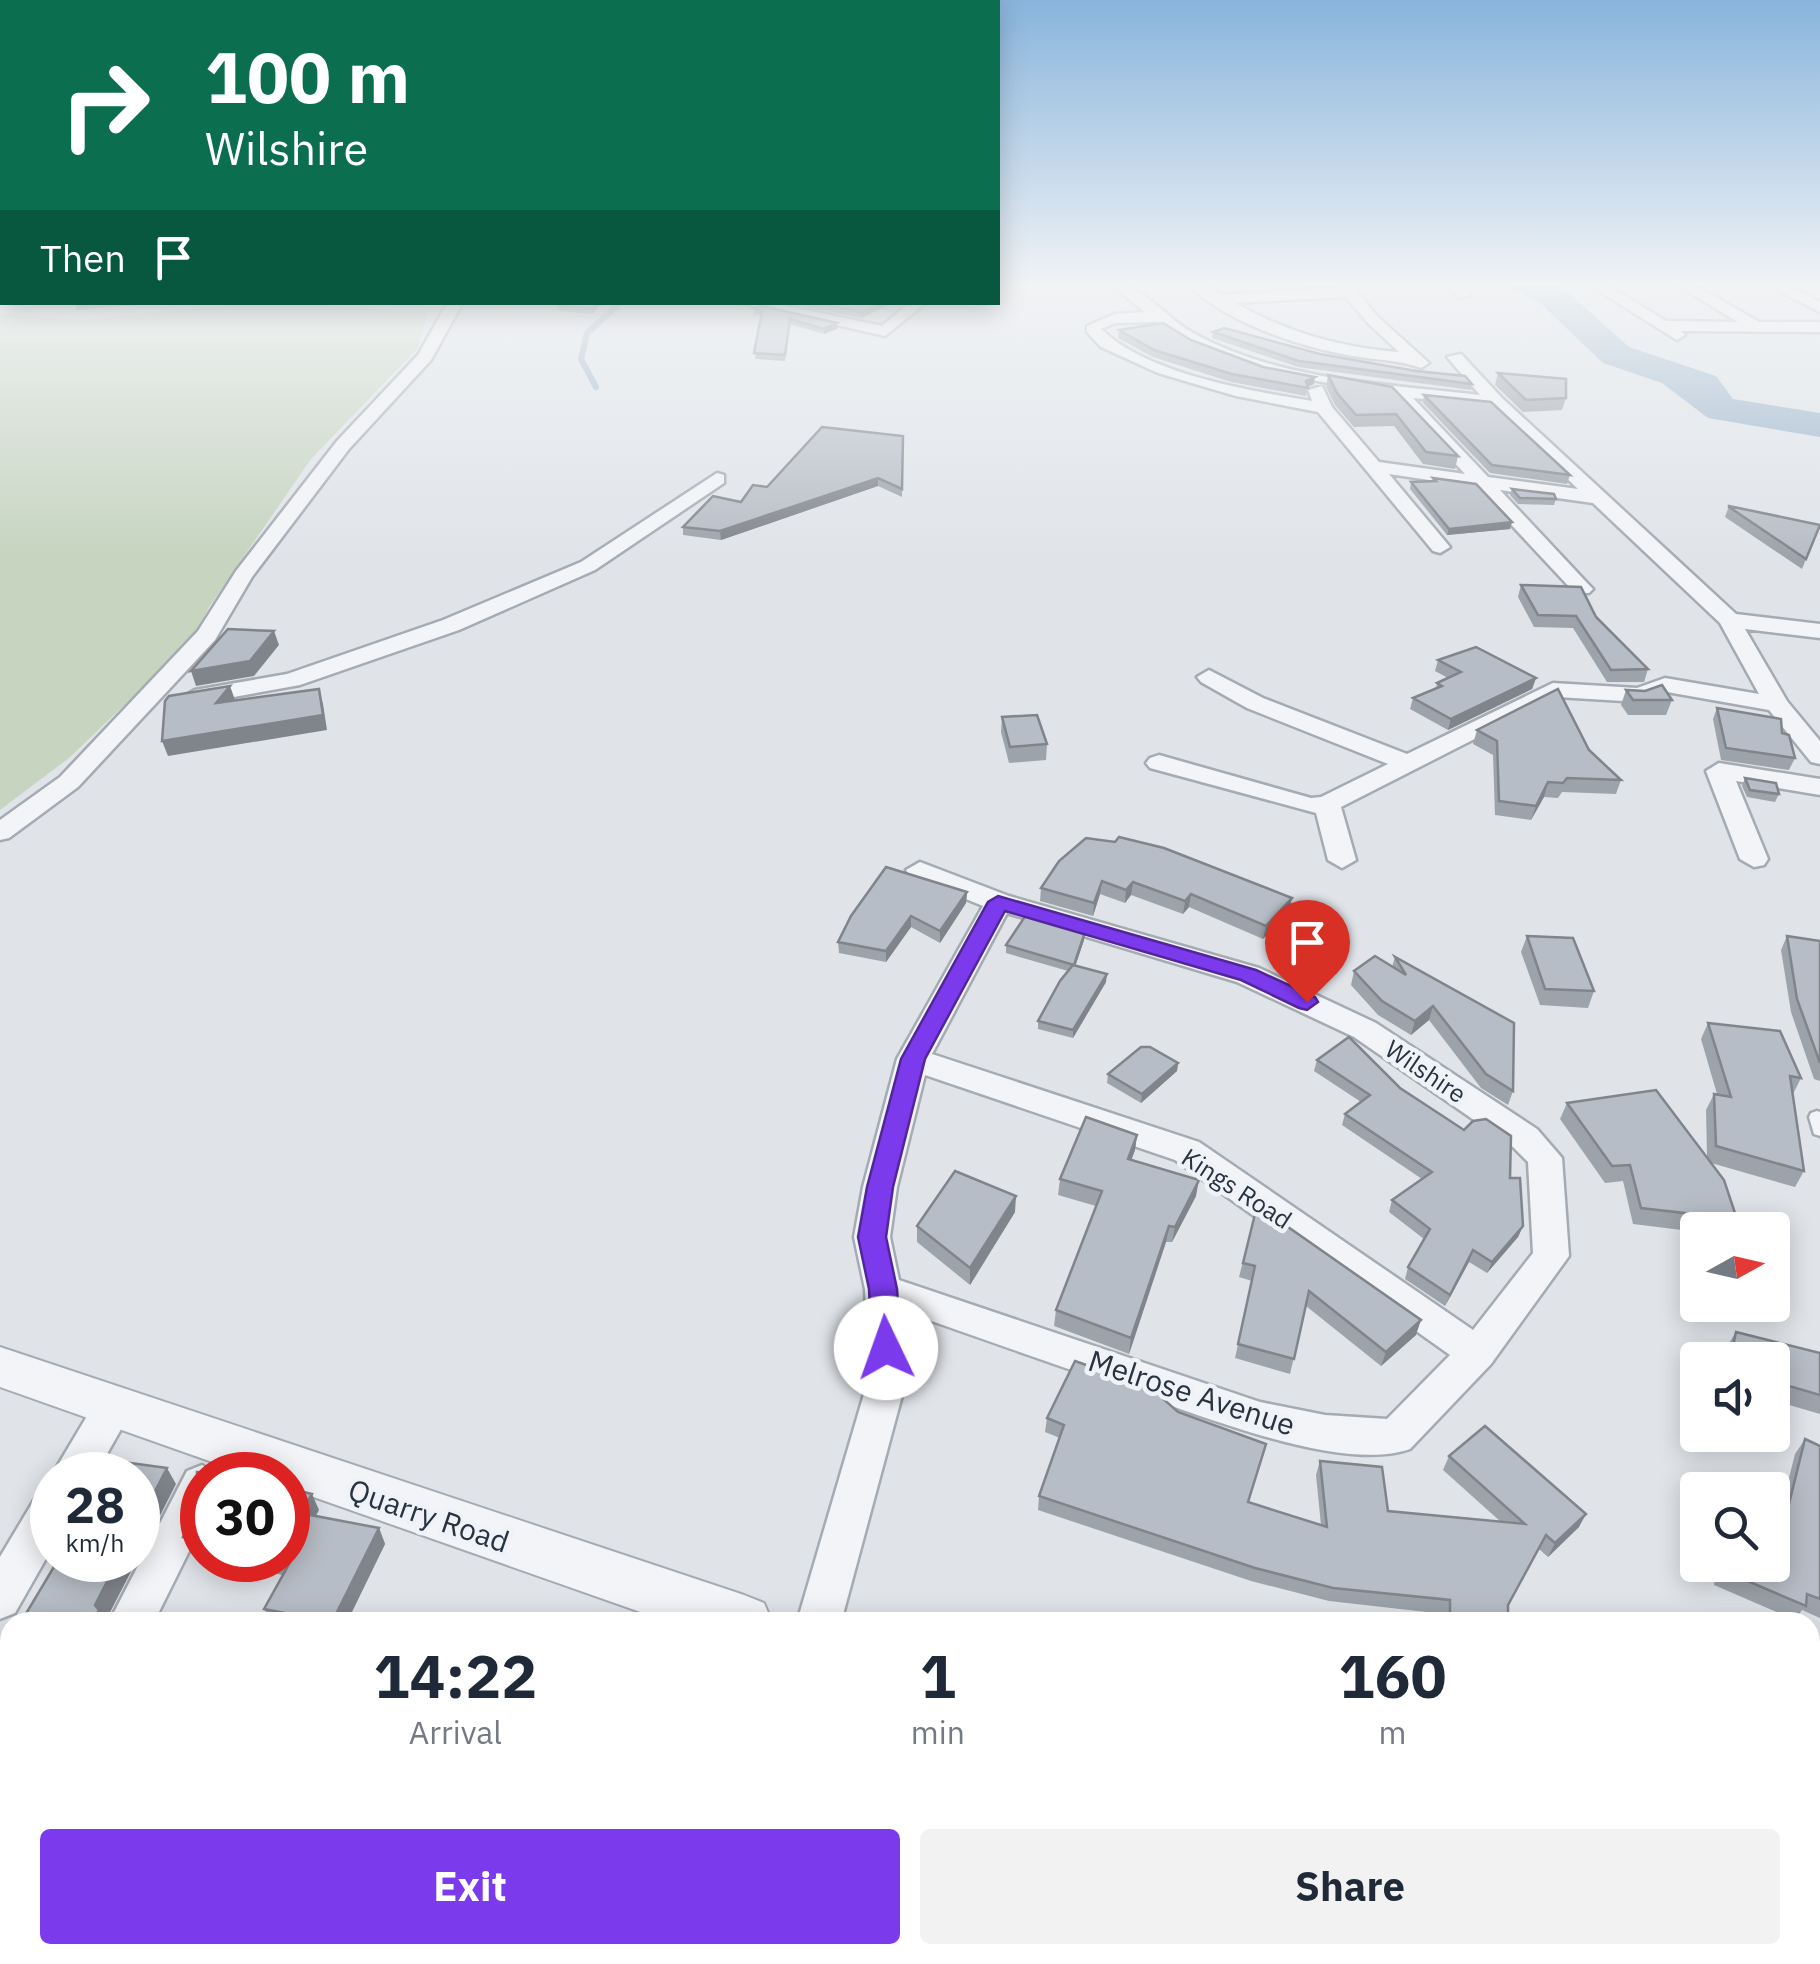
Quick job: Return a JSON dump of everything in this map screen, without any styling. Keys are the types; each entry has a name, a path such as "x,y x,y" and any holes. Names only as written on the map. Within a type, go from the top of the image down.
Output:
{"street":[{"path":"0,832 69,782 208,635 243,576 343,444 408,375"},
{"path":"1183,375 1222,388 1324,408"},
{"path":"1299,375 1326,382 1496,402"},
{"path":"1434,375 1438,378"},
{"path":"1471,375 1729,620 1777,704 1820,757"},
{"path":"1326,382 1315,392 1324,408 1440,546"},
{"path":"1396,390 1582,589"},
{"path":"1376,468 1599,498"},
{"path":"142,706 292,680 452,625 588,566 717,479"},
{"path":"1729,620 1820,631"},
{"path":"1209,677 1254,702 1411,764"},
{"path":"1159,763 1310,806 1327,804 1411,764 1553,690 1640,694 1665,685 1777,704"},
{"path":"1754,859 1719,771 1820,787"},
{"path":"1327,804 1342,860"},
{"name":"Wilshire","path":"920,870 998,902 1248,975 1365,1030 1525,1138 1545,1158 1550,1256 1476,1353"},
{"path":"822,1612 888,1377 883,1289 872,1237 880,1187 913,1059 998,902"},
{"name":"Kings Road","path":"913,1059 1187,1152 1476,1353"},
{"name":"Melrose Avenue","path":"883,1289 1260,1418 1324,1433 1396,1437 1476,1353"},
{"name":"Quarry Road","path":"0,1367 113,1408 185,1452"},
{"path":"87,1452 113,1408"},
{"name":"Quarry Road","path":"310,1497 709,1612"},
{"path":"135,1612 180,1527"},
{"path":"0,1598 30,1547"}],"lane":[{"path":"1820,1118 1820,1130"}],"green space":[{"path":"0,375 392,375 311,459 209,607 192,640 69,758 0,810"}],"building":[{"path":"1236,375 1315,377 1306,381 1308,388"},
{"path":"1328,375 1392,387 1458,456 1426,452 1396,414 1356,415"},
{"path":"1402,375 1465,376 1472,384"},
{"path":"1500,375 1566,379 1566,398 1526,400"},
{"path":"1424,395 1491,402 1570,475 1492,465"},
{"path":"822,427 903,436 902,489 878,478 720,531 683,527 713,496 741,502 753,485 767,487"},
{"path":"1433,478 1476,484 1512,522 1449,529 1411,482 1436,481"},
{"path":"1512,489 1554,494 1556,499 1520,498"},
{"path":"1729,507 1820,525 1806,559"},
{"path":"1521,585 1581,587 1596,617 1648,669 1611,670 1576,616 1538,615"},
{"path":"228,629 274,631 250,661 191,671"},
{"path":"1476,647 1536,678 1451,719 1413,698 1442,686 1437,683 1461,672 1438,660"},
{"path":"1662,685 1672,700 1633,700 1626,690 1645,691"},
{"path":"230,686 216,703 319,689 323,715 162,741 165,701 169,696"},
{"path":"1558,689 1589,750 1621,780 1567,778 1563,783 1548,782 1536,806 1499,801 1497,741 1477,730"},
{"path":"1717,708 1781,719 1782,733 1789,735 1795,758 1726,748"},
{"path":"1037,715 1047,744 1010,747 1002,717"},
{"path":"1745,778 1776,783 1779,794 1750,790"},
{"path":"1119,837 1164,848 1292,898 1266,926 1191,894 1185,901 1133,882 1126,890 1102,881 1094,903 1041,888 1059,861 1086,838 1115,842"},
{"path":"886,867 967,892 940,931 911,916 886,951 838,942 851,916"},
{"path":"1026,915 1085,932 1074,965 1006,945"},
{"path":"1527,936 1573,938 1594,991 1545,989"},
{"path":"1787,936 1820,941 1820,1063 1797,999"},
{"path":"1375,956 1406,975 1395,957 1514,1023 1513,1091 1486,1074 1433,1006 1415,1021 1382,1001 1354,971"},
{"path":"1073,965 1107,974 1073,1030 1038,1021 1060,981"},
{"path":"1708,1023 1780,1031 1801,1078 1790,1076 1804,1171 1716,1146 1714,1094 1731,1097"},
{"path":"1349,1037 1400,1088 1464,1130 1473,1121 1486,1119 1511,1136 1510,1178 1520,1178 1523,1226 1492,1262 1473,1250 1450,1295 1408,1267 1430,1229 1392,1200 1432,1172 1345,1114 1370,1095 1317,1060"},
{"path":"1141,1047 1150,1047 1178,1063 1142,1094 1108,1074"},
{"path":"1656,1090 1724,1180 1735,1212 1641,1208 1630,1165 1612,1166 1567,1103"},
{"path":"1086,1117 1137,1135 1128,1159 1199,1180 1175,1227 1169,1226 1131,1338 1056,1310 1102,1191 1060,1179"},
{"path":"955,1171 1016,1196 970,1268 917,1226"},
{"path":"1255,1214 1278,1220 1421,1320 1386,1352 1309,1291 1294,1359 1238,1344 1255,1266 1243,1263"},
{"path":"1736,1332 1776,1342 1734,1342"},
{"path":"1790,1346 1820,1353 1820,1395 1790,1386"},
{"path":"1075,1361 1151,1388 1178,1412 1266,1444 1248,1502 1327,1527 1320,1461 1382,1467 1388,1511 1525,1524 1449,1456 1485,1426 1586,1514 1555,1543 1546,1535 1508,1605 1508,1612 1450,1612 1450,1600 1333,1588 1255,1568 1039,1496 1064,1425 1047,1418"},
{"path":"1805,1439 1820,1446 1820,1599 1807,1594 1806,1606 1750,1582 1790,1582 1790,1500"},
{"path":"310,1515 379,1528 337,1612 264,1609 279,1582 310,1582"},
{"path":"45,1582 107,1582 95,1605 98,1612 27,1612"}],"waterway":[{"path":"589,375 596,387"},
{"path":"1675,375 1702,392 1702,384 1711,402 1722,409 1820,425"}],"route":[{"path":"886,1348 883,1289 872,1237 880,1187 913,1059 998,902 1248,975 1307,1002"}]}
